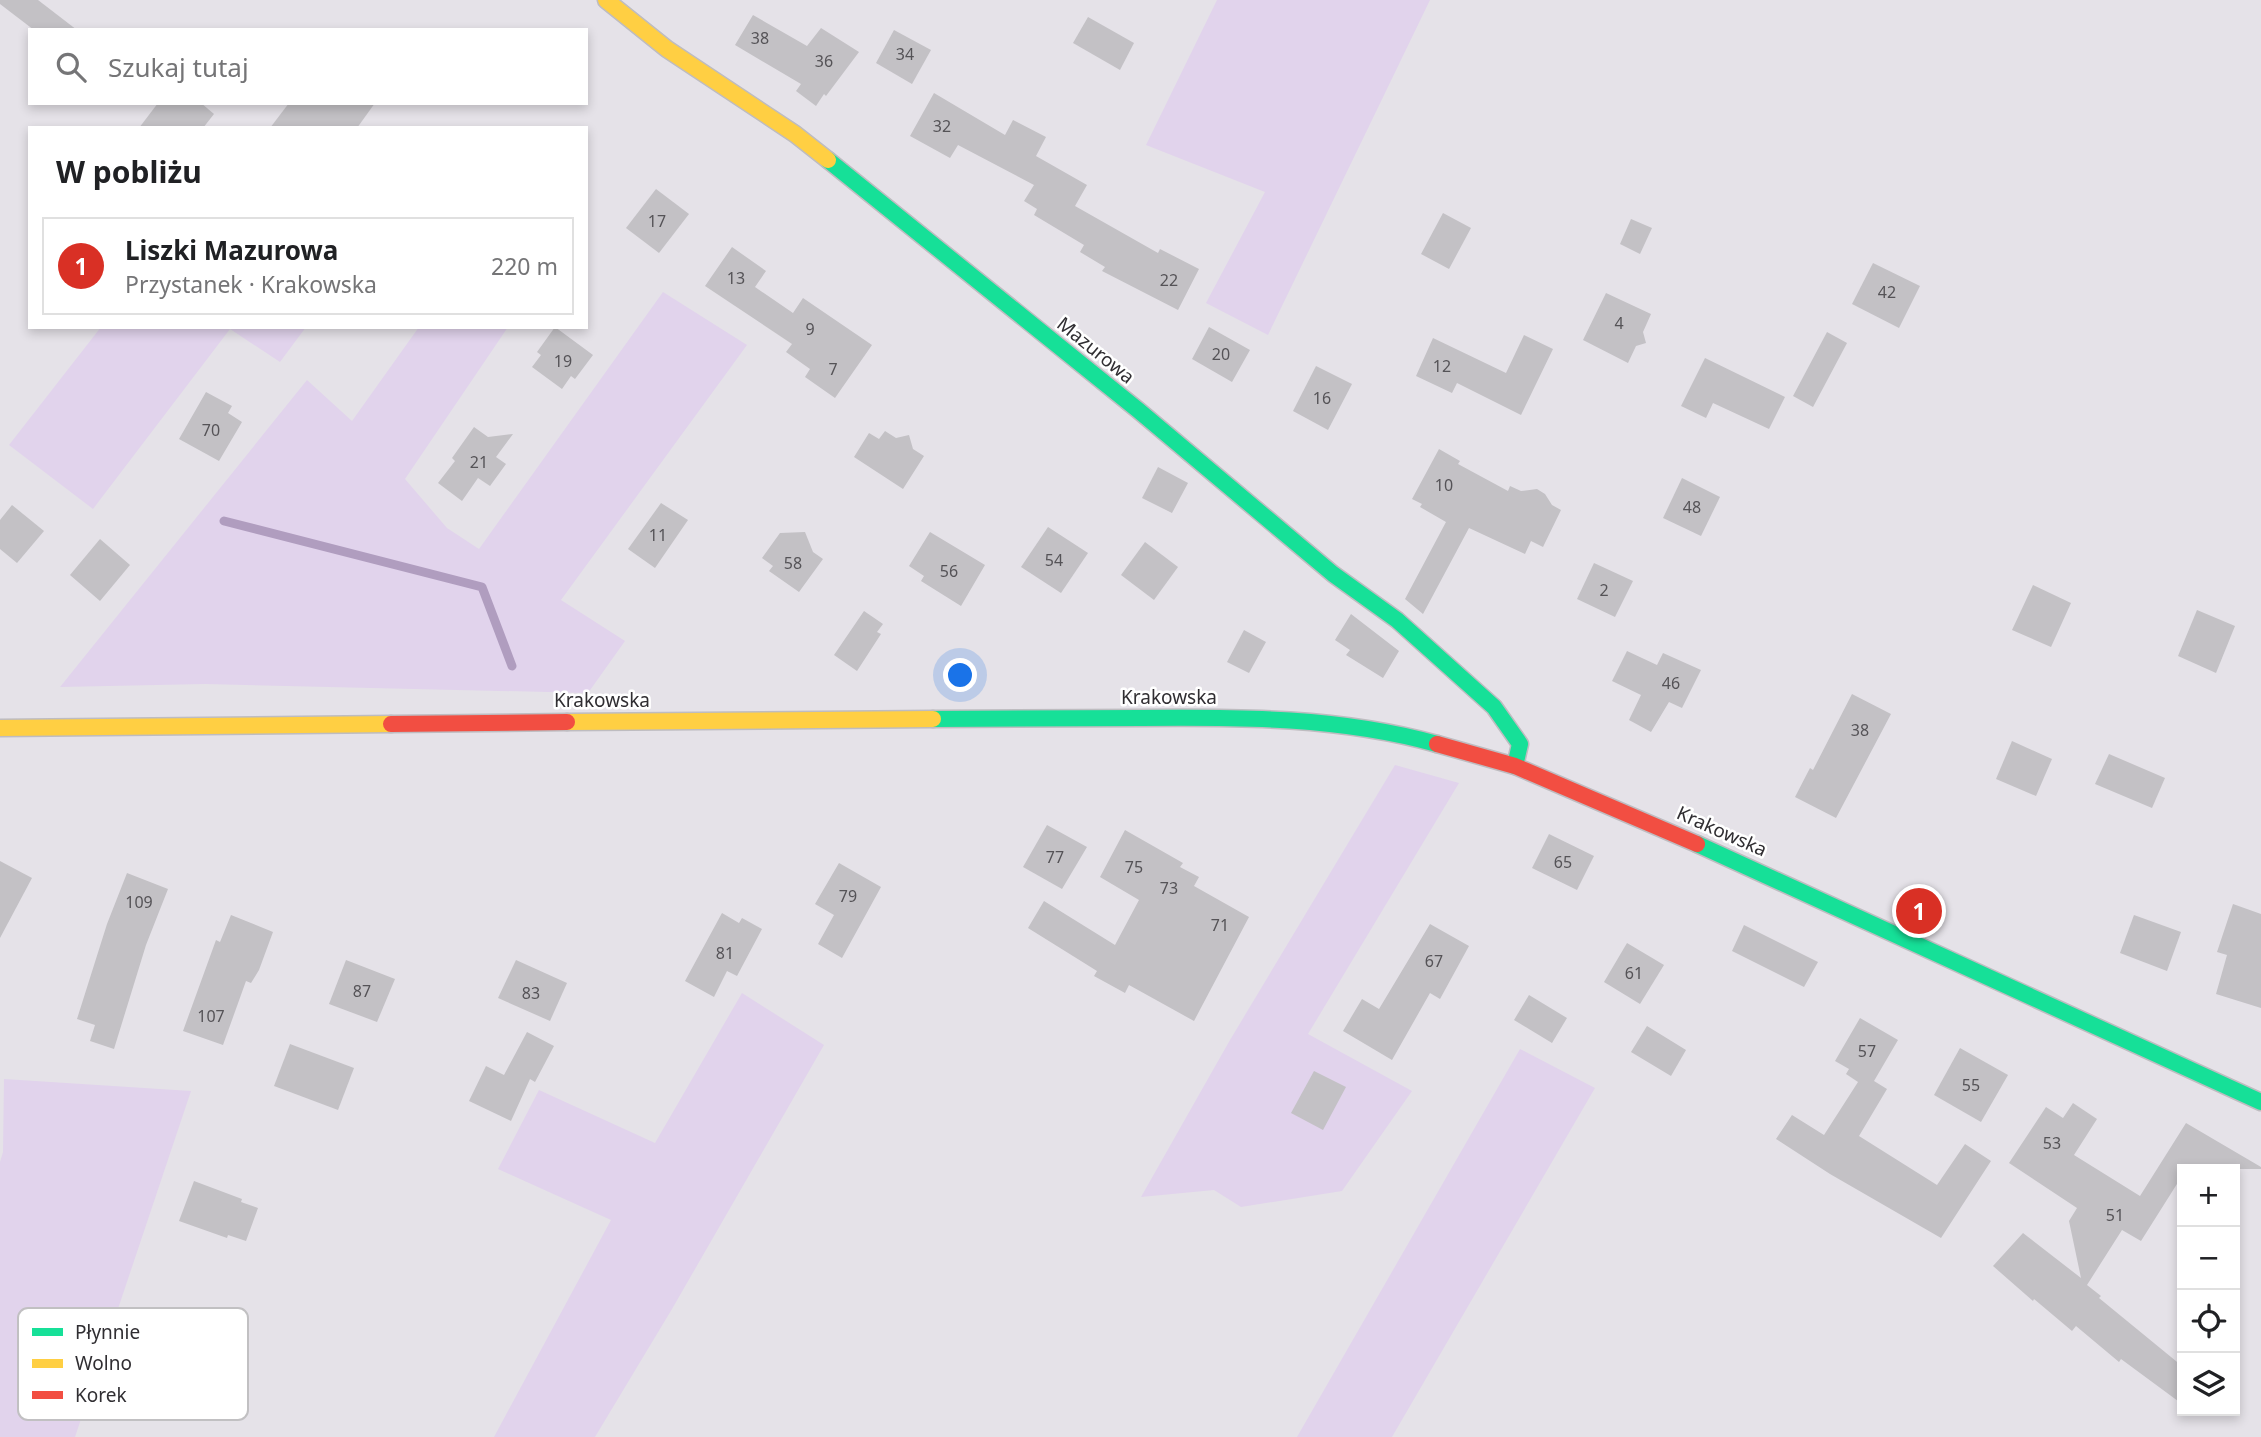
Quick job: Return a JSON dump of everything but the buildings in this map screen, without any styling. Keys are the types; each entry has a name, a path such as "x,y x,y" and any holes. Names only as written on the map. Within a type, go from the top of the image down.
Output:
{"main road":[{"name":"Mazurowa","path":"606,0 667,49 795,134 1138,410 1333,573 1397,620 1494,707 1520,744 1516,766"},
{"name":"Krakowska","path":"0,728 1232,717 1306,722 1397,733 1516,766 1670,831 2261,1102"}],"shaded area":[{"path":"1217,0 1430,0 1268,335 1206,303 1265,192 1146,145"},
{"path":"663,292 747,345 561,600 625,641 588,693 205,684 60,687 307,380 352,421 418,329 507,329 405,479 447,528 479,549"},
{"path":"99,329 230,329 93,509 9,445"},
{"path":"230,329 305,329 280,362"},
{"path":"1395,765 1459,783 1308,1034 1412,1091 1342,1191 1241,1207 1214,1190 1141,1197 1230,1040"},
{"path":"742,993 824,1045 595,1437 494,1437 611,1220 498,1169 539,1090 655,1143"},
{"path":"1520,1049 1595,1088 1392,1437 1297,1437"},
{"path":"4,1079 191,1091 118,1308 18,1308 18,1420 81,1420 75,1437 0,1437 0,1162 3,1152"}],"waterway":[{"path":"224,521 482,587 512,666"}],"traffic: fast":[{"path":"828,160 1138,410 1333,574 1397,620 1494,707 1520,744 1515,766"},
{"path":"933,719 1290,720 1364,728 1437,744"},
{"path":"1697,844 2261,1102"}],"traffic: slow":[{"path":"606,0 667,49 795,134 828,160"},
{"path":"567,722 933,719"},
{"path":"0,728 391,724"}],"traffic: jam":[{"path":"391,724 567,722"},
{"path":"1437,744 1515,766 1697,844"}],"place":[{"name":"Liszki Mazurowa","path":"1919,911"}]}
